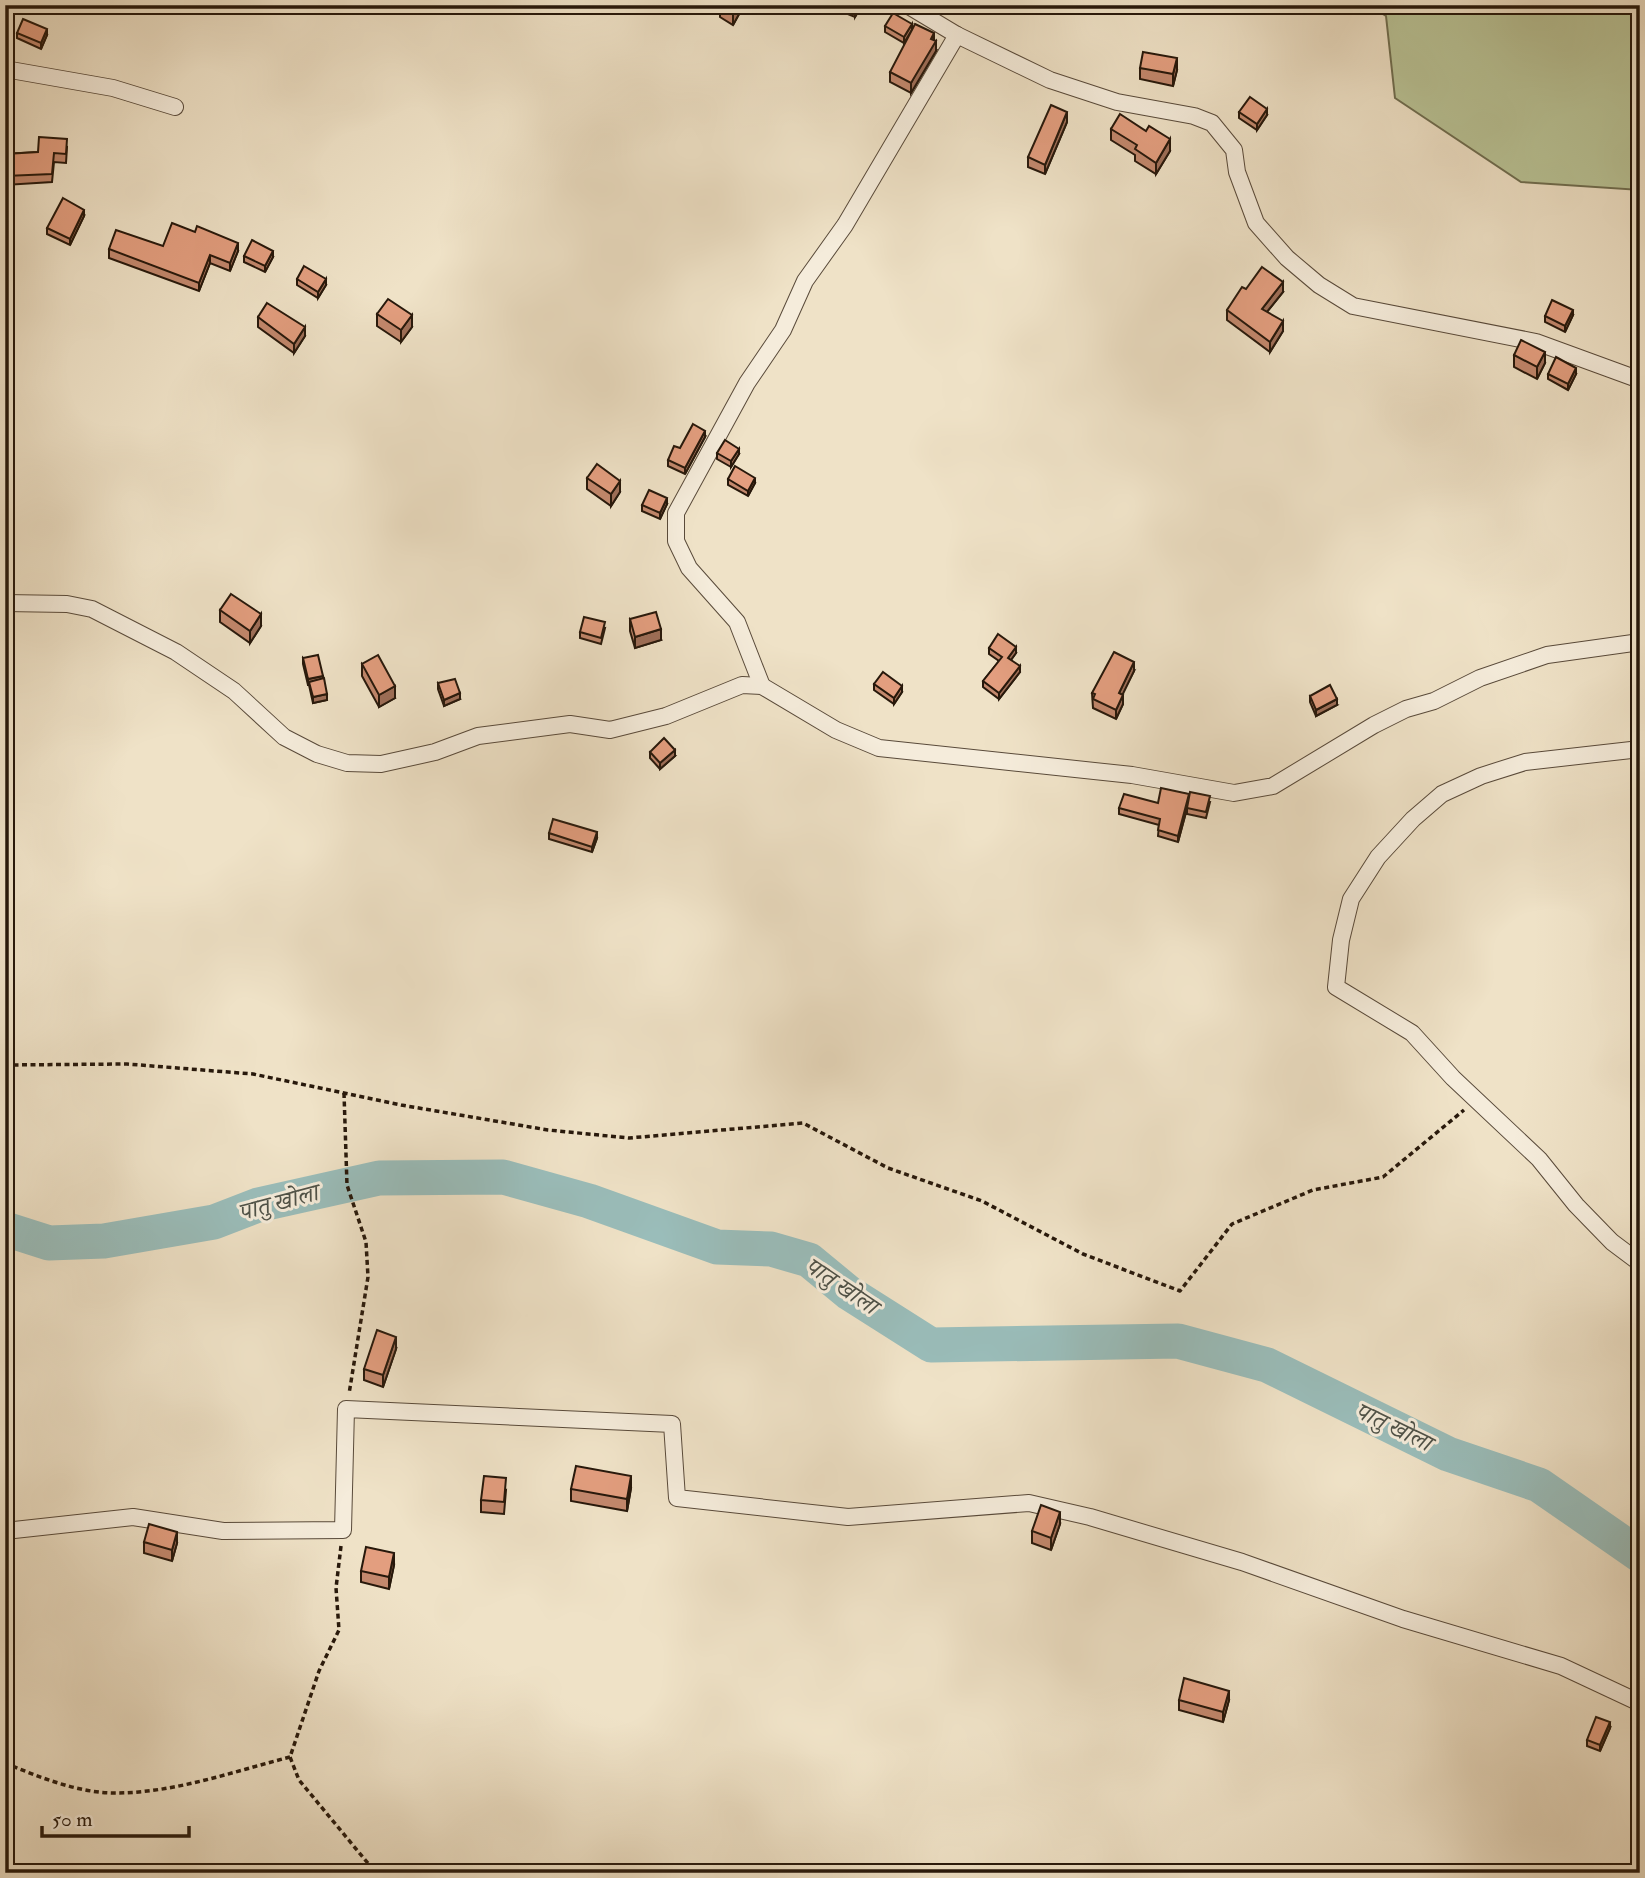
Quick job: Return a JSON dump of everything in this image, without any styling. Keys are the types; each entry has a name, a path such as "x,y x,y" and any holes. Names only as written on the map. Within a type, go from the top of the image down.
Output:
{"street":[{"path":"907,5 957,35 1050,80 1117,102 1212,123 1234,150 1237,172 1255,223 1308,276 1353,306 1536,342 1640,380"},
{"path":"762,685 737,622 689,568 676,541 676,513 747,383 783,330 805,281 845,225 957,35"},
{"path":"5,69 113,88 175,107"},
{"path":"5,603 66,604 92,609 176,652 234,691 285,737 317,754 347,763 381,764 435,752 478,736 570,724 610,730 666,716 741,685 762,685 836,730 879,748 1132,775 1234,793 1273,786 1374,725 1406,709 1434,701 1480,678 1547,655 1640,642"},
{"path":"1640,749 1525,762 1481,776 1442,794 1413,818 1378,857 1351,899 1340,940 1336,987 1412,1033 1475,1100 1539,1159 1576,1205 1612,1242 1640,1263"},
{"path":"5,1531 133,1517 223,1531 343,1530 346,1409 672,1424 677,1498 848,1517 1029,1503 1090,1517 1242,1562 1404,1619 1561,1666 1640,1703"}],"path":[{"path":"5,1065 127,1065 253,1074 548,1130 629,1138 803,1123 888,1168 982,1201 1083,1254 1180,1291 1232,1224 1313,1189 1383,1177 1475,1100"},
{"path":"344,1093 347,1185 366,1242 368,1277 346,1409"},
{"path":"343,1530 336,1588 340,1630 319,1671 289,1757 299,1780 376,1873"},
{"path":"5,1763 50,1781 112,1794 167,1790 289,1757"}],"green space":[{"path":"1368,5 1640,5 1640,190 1521,182 1395,98 1386,16"}],"building":[{"path":"720,5 738,5 733,13"},
{"path":"841,5 858,5 855,11"},
{"path":"893,13 912,24 904,37 885,26"},
{"path":"23,19 47,29 41,43 17,33"},
{"path":"915,24 934,33 931,39 936,41 911,83 890,72"},
{"path":"1143,52 1177,58 1173,74 1140,68"},
{"path":"1250,97 1267,109 1257,124 1239,112"},
{"path":"1051,105 1067,112 1045,165 1028,157"},
{"path":"1120,114 1146,131 1149,126 1170,139 1156,163 1135,149 1137,145 1111,129"},
{"path":"39,137 67,139 66,154 54,153 52,174 5,176 5,154 38,152"},
{"path":"63,198 84,210 70,239 47,228"},
{"path":"172,223 195,232 197,226 238,243 230,263 210,255 199,283 109,249 116,230 163,246"},
{"path":"252,240 273,251 265,266 244,256"},
{"path":"304,266 326,279 318,292 297,279"},
{"path":"1262,267 1283,282 1262,309 1283,321 1270,342 1227,310 1242,287 1246,289"},
{"path":"388,299 412,315 401,330 377,314"},
{"path":"1552,300 1573,310 1565,326 1545,316"},
{"path":"267,303 305,327 294,344 258,317"},
{"path":"1634,331 1640,331 1640,348 1632,347"},
{"path":"1521,340 1545,352 1537,367 1514,355"},
{"path":"1556,357 1576,368 1568,384 1548,374"},
{"path":"693,424 705,431 685,468 668,460 674,446 680,448"},
{"path":"725,440 739,449 731,461 717,453"},
{"path":"597,464 620,481 611,494 587,478"},
{"path":"735,466 755,478 748,491 728,479"},
{"path":"649,490 667,498 660,513 642,505"},
{"path":"231,594 261,614 250,631 220,610"},
{"path":"656,612 661,629 635,637 630,619"},
{"path":"584,617 605,622 601,638 580,632"},
{"path":"998,634 1016,647 1008,658 1020,666 999,693 983,681 1002,657 989,648"},
{"path":"1114,652 1134,662 1119,693 1123,695 1116,710 1093,699 1095,694 1092,693"},
{"path":"318,655 323,676 308,679 303,658"},
{"path":"378,655 395,686 379,695 362,664"},
{"path":"883,672 902,686 894,698 874,684"},
{"path":"324,678 327,694 313,697 309,682"},
{"path":"455,679 460,693 444,700 438,683"},
{"path":"1330,685 1337,699 1316,710 1310,696"},
{"path":"664,738 675,750 660,763 650,752"},
{"path":"1161,788 1189,794 1178,836 1158,830 1160,819 1119,808 1124,794 1158,803"},
{"path":"1190,792 1210,796 1206,812 1187,808"},
{"path":"553,819 597,832 592,847 549,833"},
{"path":"377,1330 396,1337 383,1375 364,1369"},
{"path":"576,1466 631,1476 627,1499 571,1489"},
{"path":"484,1476 506,1478 504,1502 481,1500"},
{"path":"1041,1505 1060,1512 1051,1538 1032,1531"},
{"path":"149,1524 177,1532 172,1550 144,1542"},
{"path":"366,1547 394,1553 389,1577 361,1571"},
{"path":"1184,1678 1229,1691 1223,1712 1179,1700"},
{"path":"1596,1717 1610,1722 1600,1745 1587,1740"}],"waterway":[{"name":"पातु खोला","path":"5,1229 49,1243 104,1241 214,1222 258,1205 379,1178 503,1177 589,1201 717,1247 771,1249 809,1260 849,1293 931,1345 1178,1341 1267,1365 1448,1454 1539,1485 1640,1555"}]}
